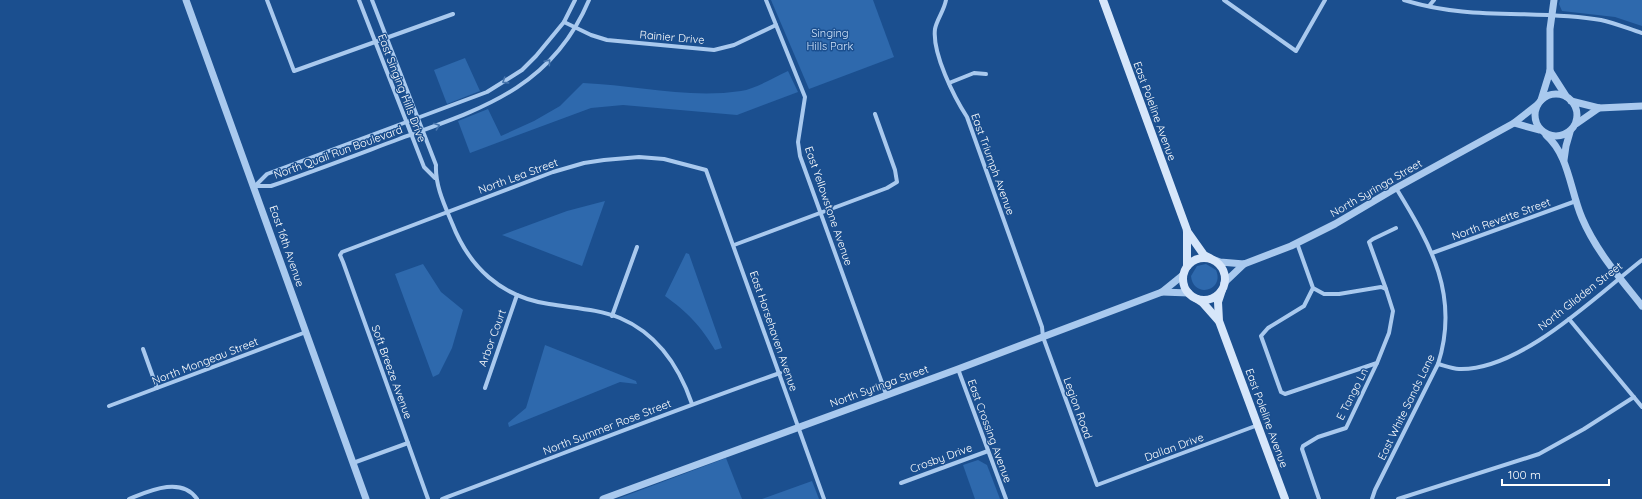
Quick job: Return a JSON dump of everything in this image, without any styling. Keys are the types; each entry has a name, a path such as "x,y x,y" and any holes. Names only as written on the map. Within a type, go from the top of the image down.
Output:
{"main road":[{"name":"East Poleline Avenue","path":"1104,0 1187,230 1204,254 1212,259"},
{"name":"East Poleline Avenue","path":"1187,230 1187,266"},
{"path":"1195,259 1212,259 1221,266 1224,271 1223,287 1210,299 1205,300 1192,295 1184,286 1183,275 1187,266 1195,259"},
{"name":"East Poleline Avenue","path":"1223,287 1218,302 1219,321 1285,499"},
{"name":"East Poleline Avenue","path":"1192,295 1203,303 1219,321"}],"street":[{"name":"East 16th Avenue","path":"186,0 366,499"},
{"path":"267,0 294,71 453,14"},
{"name":"East Singing Hills Drive","path":"359,0 424,167 435,178"},
{"name":"East Singing Hills Drive","path":"372,0 436,165 435,178 447,211 458,237 474,264 500,286 517,296 548,304 592,310 612,316 639,329 666,352 679,371 692,404"},
{"name":"North Quail Run Boulevard","path":"254,186 267,174 487,92 506,81 536,56 564,22 575,0"},
{"name":"North Quail Run Boulevard","path":"254,186 271,186 470,114 516,90 547,64 575,27 589,0"},
{"name":"East Yellowstone Avenue","path":"766,0 806,97 798,142 800,156 886,394"},
{"name":"East Triumph Avenue","path":"946,0 943,14 936,28 936,46 954,98 967,118 1042,327 1043,337"},
{"path":"1224,0 1296,51 1325,0"},
{"path":"1404,0 1463,13 1551,16 1602,20 1642,33"},
{"path":"1430,6 1434,0"},
{"path":"1554,0 1551,16 1550,72 1534,119 1544,133 1558,147 1564,160 1582,217 1598,248 1642,306"},
{"name":"Rainier Drive","path":"564,22 591,35 607,40 714,50 734,45 776,26"},
{"path":"1550,72 1577,112 1566,146 1564,160"},
{"path":"949,83 974,73 986,74"},
{"path":"1539,103 1553,94 1598,108 1642,106"},
{"name":"North Syringa Street","path":"1223,287 1244,264 1297,243 1335,224 1396,188 1514,123 1539,103"},
{"path":"1514,123 1533,127 1544,133 1560,136 1573,128 1579,120 1598,108"},
{"path":"734,245 887,188 897,182 895,170 875,114"},
{"name":"North Lea Street","path":"342,252 553,172 604,160 639,157 664,159 706,170"},
{"name":"East Horsehaven Avenue","path":"706,170 824,499"},
{"name":"East White Sands Lane","path":"1372,499 1375,490 1438,364 1444,347 1447,318 1442,288 1432,253 1417,221 1396,188"},
{"name":"North Revette Street","path":"1432,253 1576,201"},
{"path":"1313,288 1304,306 1268,328 1261,336 1281,392 1284,394 1377,363 1389,333 1393,310 1369,242 1396,228"},
{"path":"1297,243 1313,288 1324,294 1339,294 1380,287 1386,289"},
{"path":"612,316 637,247"},
{"name":"Soft Breeze Avenue","path":"342,252 340,255 428,499"},
{"name":"North Syringa Street","path":"1212,259 1220,262 1244,264"},
{"name":"North Glidden Street","path":"1438,364 1458,369 1479,368 1506,358 1553,331 1642,260"},
{"name":"North Syringa Street","path":"603,499 798,426 958,369 1162,292 1183,275"},
{"name":"North Syringa Street","path":"1162,292 1192,295"},
{"name":"Arbor Court","path":"485,388 517,296"},
{"path":"1569,319 1642,407"},
{"name":"North Mongeau Street","path":"109,406 306,332"},
{"name":"Legion Road","path":"1043,337 1097,485"},
{"path":"143,349 157,388"},
{"name":"E Tango Ln","path":"1319,499 1302,449 1303,446 1318,437 1346,428 1377,363"},
{"name":"East Crossing Avenue","path":"958,369 1006,499"},
{"name":"North Summer Rose Street","path":"442,499 692,404 780,373"},
{"path":"1398,499 1539,454 1596,422 1634,397"},
{"name":"Dallan Drive","path":"1097,485 1258,425"},
{"path":"353,463 408,443"},
{"name":"Crosby Drive","path":"901,483 988,451"},
{"path":"129,499 163,487 181,488 188,491 197,499"}],"green space":[{"name":"Singing Hills Park","path":"771,0 873,0 894,57 809,89"},
{"path":"1560,0 1642,0 1642,26 1615,17 1562,11 1559,4"},
{"path":"465,58 480,91 447,104 434,70"},
{"path":"788,71 798,92 737,115 623,105 591,108 470,153 458,121 488,109 501,136 534,121 560,106 583,83 681,93 721,93 747,90"},
{"path":"605,201 582,266 502,235 567,211"},
{"path":"686,253 689,254 722,348 715,350 693,320 665,296"},
{"path":"423,264 441,292 463,310 452,348 439,374 433,377 395,274"},
{"path":"1206,264 1216,270 1218,277 1213,287 1208,290 1202,290 1197,288 1193,283 1191,276 1197,266"},
{"path":"545,345 636,381 637,384 620,382 509,427 508,423 526,408"},
{"path":"726,458 742,499 617,499"},
{"path":"978,460 987,465 1000,499 975,499 963,465"},
{"path":"812,481 819,499 762,499"}]}
